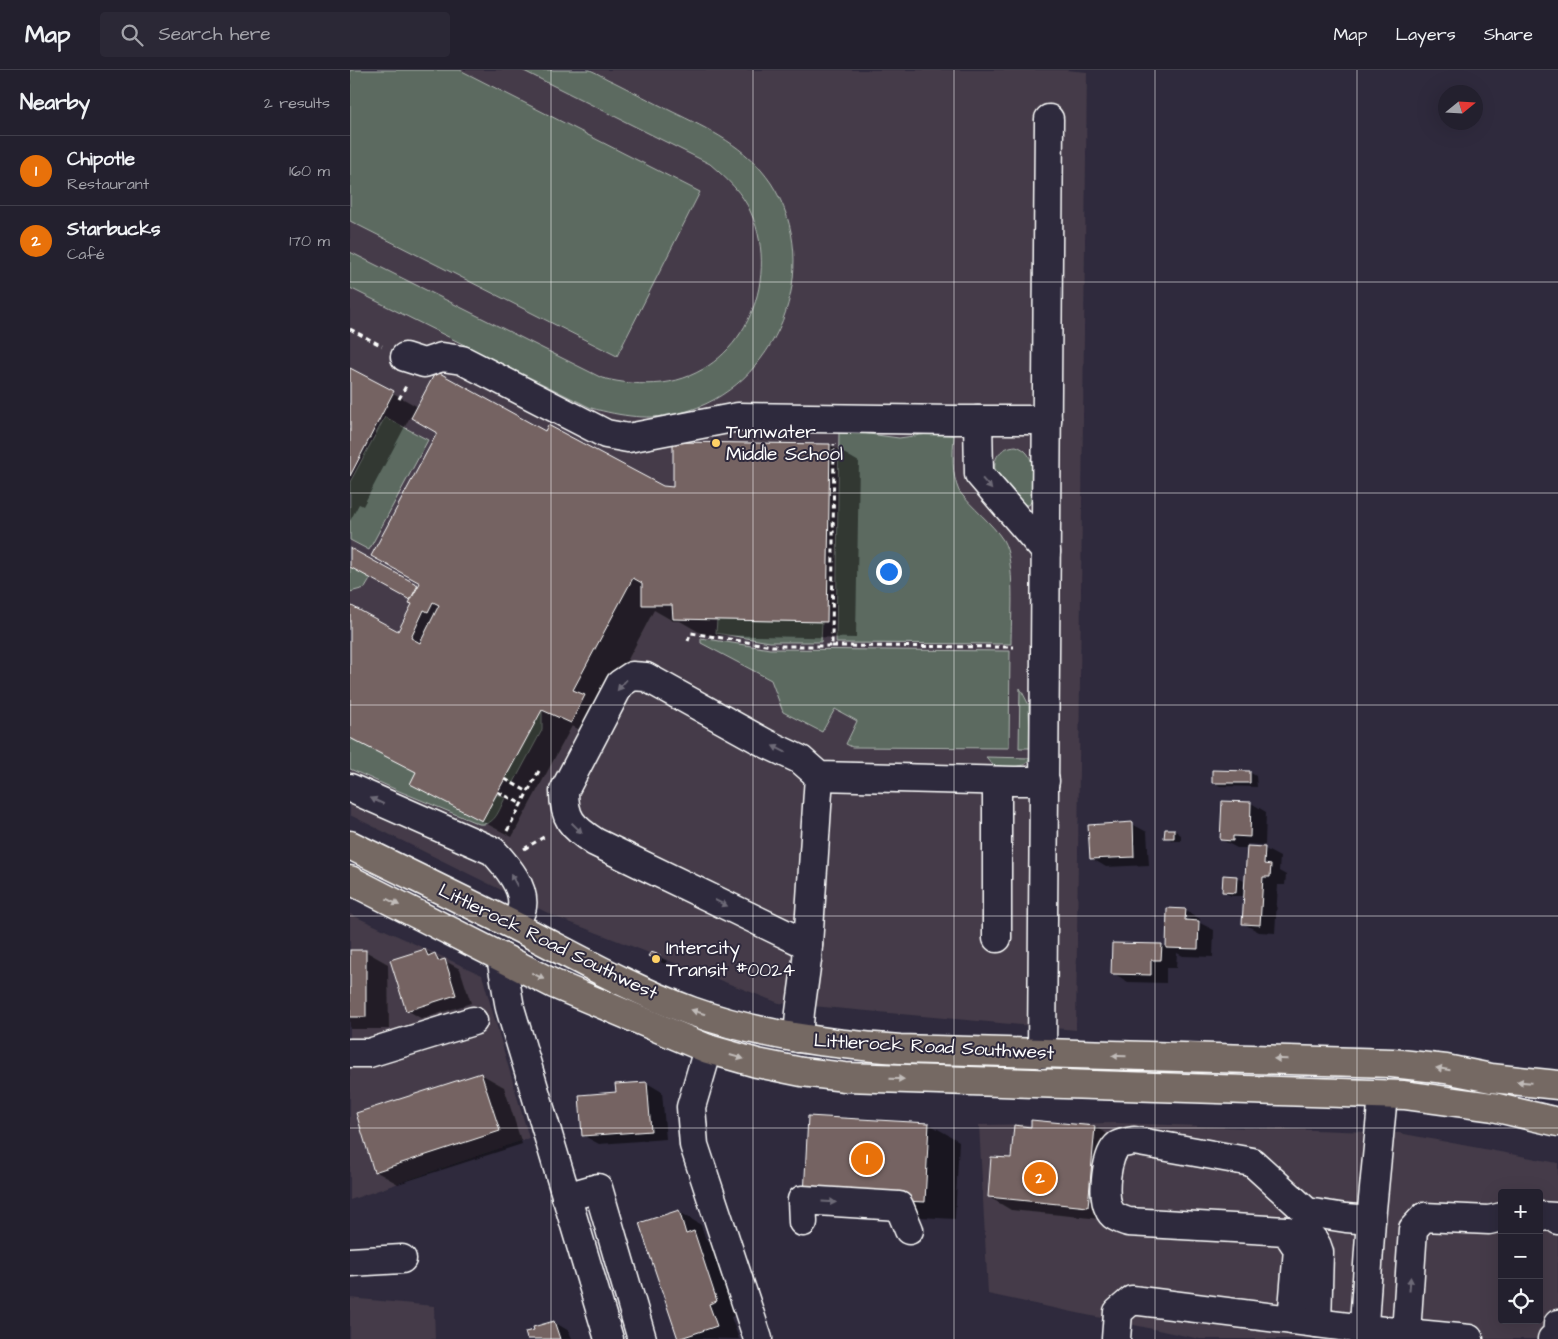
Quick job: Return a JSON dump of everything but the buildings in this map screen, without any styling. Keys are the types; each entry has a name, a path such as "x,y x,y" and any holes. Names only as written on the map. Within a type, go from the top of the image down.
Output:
{"main road":[{"name":"Littlerock Road Southwest","path":"350,845 514,925 592,967 691,1010 735,1024 798,1038 855,1046 1042,1054 1392,1063 1446,1069 1491,1078 1558,1085"},
{"name":"Littlerock Road Southwest","path":"350,880 566,989 708,1049 757,1063 802,1072 845,1077 1404,1095 1493,1107 1558,1122"}],"street":[{"path":"1042,1054 1048,119"},
{"path":"405,357 424,363 442,357 462,360 606,434 628,438 738,417 1047,420"},
{"path":"978,420 979,474 1046,552"},
{"path":"808,945 674,881 578,831 567,818 564,805 564,791 620,684 632,676 646,677 767,744 800,760 819,776 1045,781"},
{"path":"798,1038 808,945 819,776"},
{"path":"997,938 998,781"},
{"path":"350,788 493,851 504,863 521,894 522,909 514,925"},
{"path":"501,957 510,1008 609,1339"},
{"path":"350,1053 369,1053 473,1021"},
{"path":"708,1049 691,1107 694,1145 758,1339"},
{"path":"1363,1334 1371,1220 1383,1095"},
{"path":"1304,1321 1298,1249 1286,1231 1128,1222 1116,1217 1108,1209 1105,1195 1111,1155 1118,1145 1134,1141 1252,1162 1307,1212 1371,1220"},
{"path":"566,1197 598,1188 642,1339"},
{"path":"803,1222 802,1200 899,1206 910,1230"},
{"path":"1543,1216 1556,1217 1558,1220"},
{"path":"1420,1336 1413,1229 1424,1217 1489,1220 1498,1218"},
{"path":"350,1262 402,1259"},
{"path":"1116,1339 1118,1312 1132,1300 1304,1321 1363,1334 1468,1339"},
{"path":"1552,1339 1557,1336 1558,1324"}],"path":[{"path":"350,329 405,357"},
{"path":"832,646 835,418"},
{"path":"688,641 691,633 772,646 1014,647"},
{"path":"506,834 540,770"},
{"path":"505,779 528,792"},
{"path":"498,792 522,804"},
{"path":"522,851 547,835"}],"shaded area":[{"name":"Tumwater Middle School","path":"350,70 1066,70 1087,72 1076,1030 779,1003 556,917 350,815"},
{"path":"350,914 482,975 529,1138 350,1200"},
{"path":"1115,1123 1399,1133 1558,1163 1558,1339 1200,1339 988,1294 979,1125"},
{"path":"350,1298 434,1306 435,1339 350,1339"}],"green space":[{"path":"350,70 460,70 700,192 617,356 350,221"},
{"path":"522,70 593,71 726,140 750,159 771,183 787,216 794,251 792,286 782,320 766,352 743,379 714,400 680,413 658,417 624,415 591,408 350,288 350,252 602,378 624,382 662,383 690,376 714,362 733,343 748,321 757,295 761,268 759,240 751,213 739,192 710,164"},
{"path":"385,417 428,440 369,550 350,540 350,482"},
{"path":"839,430 899,438 928,434 954,435 954,470 959,491 999,534 1007,550 1012,590 1011,644 836,643"},
{"path":"1016,446 1028,455 1033,468 1032,500 1029,505 1023,503 995,470 995,460 1000,453 1007,448"},
{"path":"350,567 371,578 365,588 350,592"},
{"path":"717,620 822,622 821,642 770,642 716,633"},
{"path":"701,638 770,649 1010,651 1009,748 852,747 846,744 857,721 835,709 822,732 783,712 771,680 701,643"},
{"path":"1020,688 1029,705 1030,748 1019,748"},
{"path":"542,710 542,730 513,784 506,777"},
{"path":"350,738 416,772 411,783 482,821 497,794 505,798 493,820 479,824 350,769"},
{"path":"986,757 1030,758 1028,762 1021,766 1011,767 994,766"}],"place":[{"name":"Tumwater Middle School","path":"716,443"},
{"name":"Intercity Transit #0024","path":"656,959"},
{"name":"Chipotle","path":"867,1159"},
{"name":"Starbucks","path":"1040,1178"}]}
